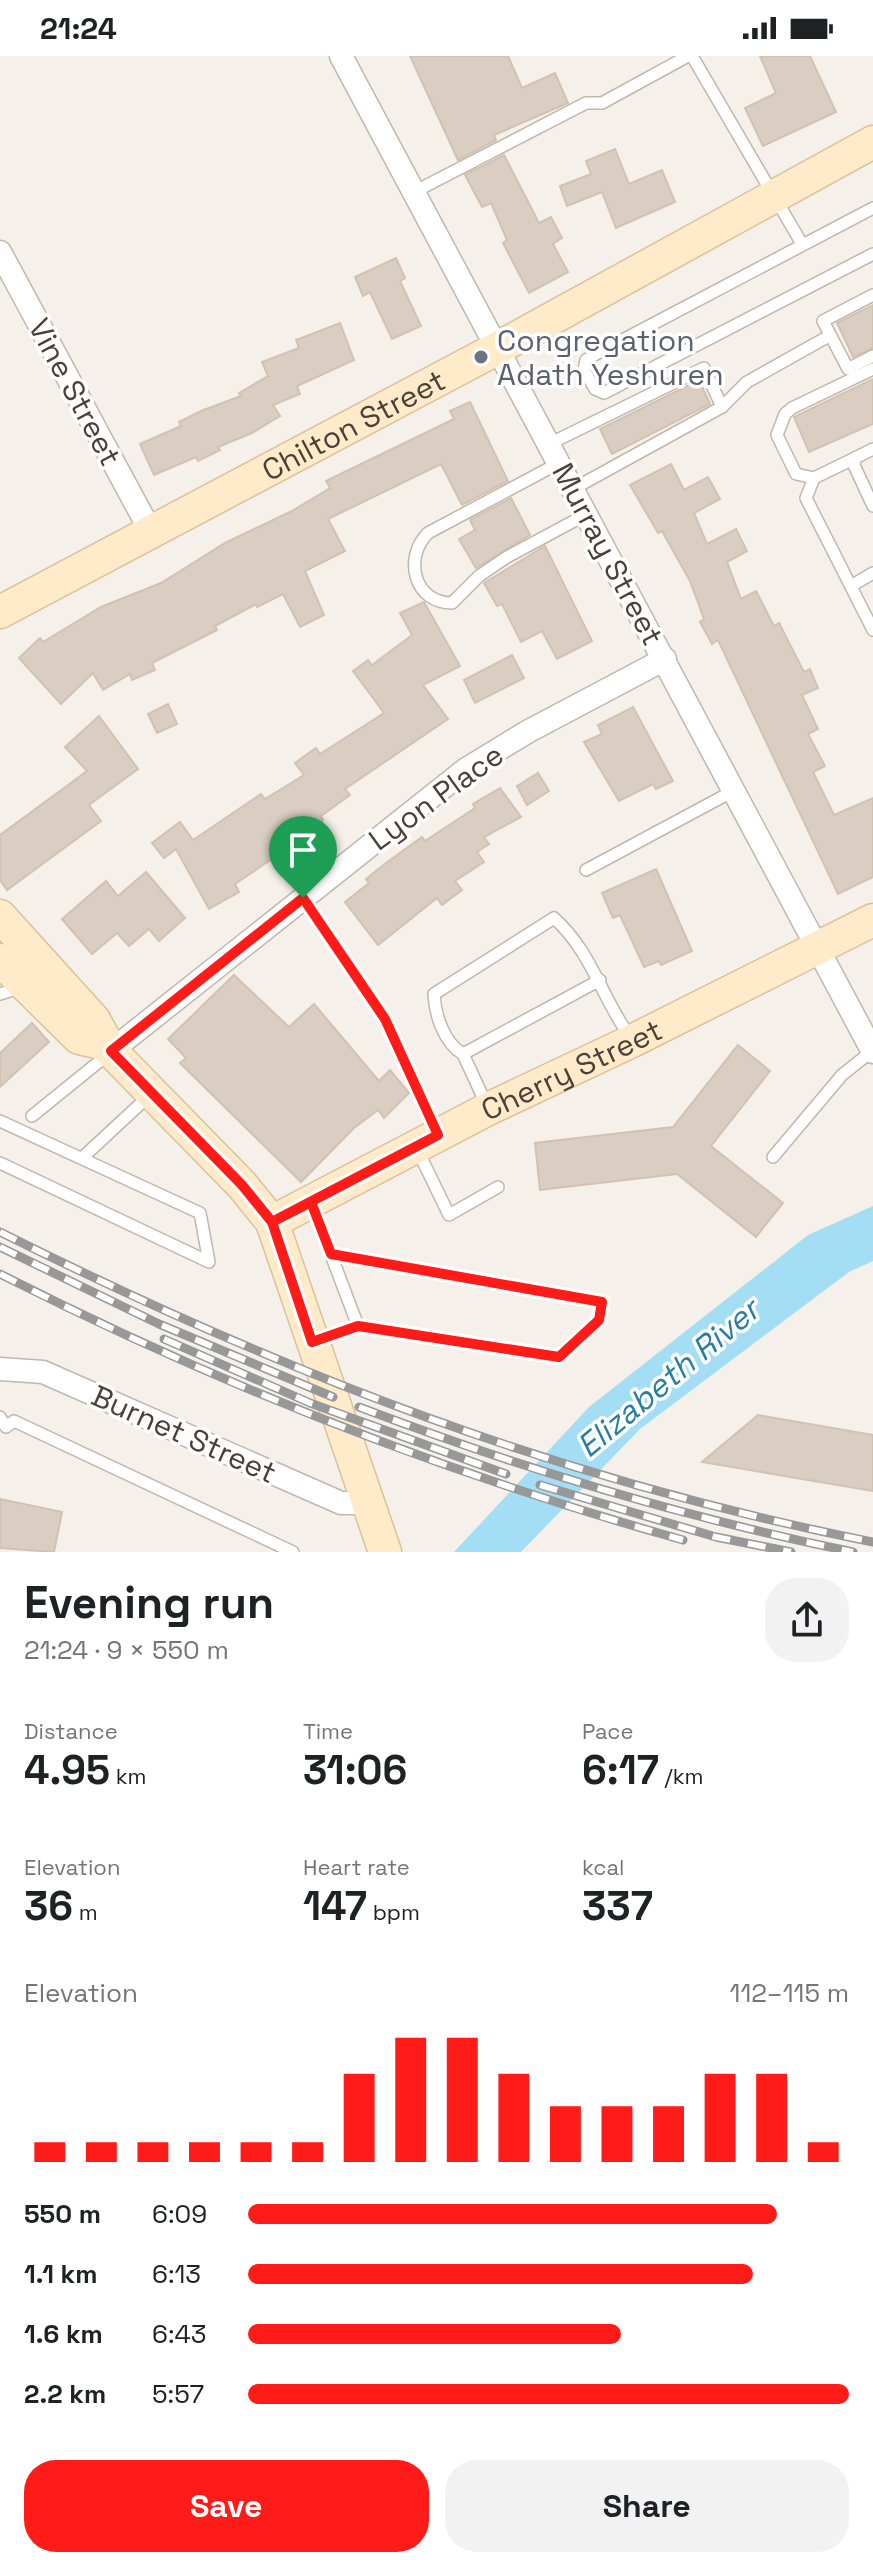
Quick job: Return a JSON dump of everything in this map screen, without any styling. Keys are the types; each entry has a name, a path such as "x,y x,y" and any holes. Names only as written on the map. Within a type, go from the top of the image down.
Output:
{"main road":[{"name":"Chilton Street","path":"0,612 498,348 873,142"},
{"path":"0,916 94,1020 108,1048 242,1185 272,1222 385,1552"},
{"name":"Cherry Street","path":"272,1222 488,1109 632,1041 873,920"},
{"path":"0,960 13,990 79,1038 108,1048"}],"street":[{"name":"Murray Street","path":"341,56 873,1052"},
{"name":"Vine Street","path":"0,252 151,532"},
{"name":"Lyon Place","path":"108,1048 465,770 527,732 665,659"},
{"name":"Burnet Street","path":"0,1369 43,1372 341,1503 368,1503"}],"lane":[{"path":"414,192 586,103 602,103 690,56 802,244"},
{"path":"873,208 586,360 584,370 595,389 604,393 873,254"},
{"path":"873,295 823,321 848,369 873,356"},
{"path":"573,489 722,407 747,382 829,336"},
{"path":"587,514 479,576 452,603 442,603 427,592 415,576 412,560 419,543 428,533 554,454 704,368 722,407"},
{"path":"873,369 785,414 777,435 796,474 814,478 873,449"},
{"path":"855,458 854,465 873,506"},
{"path":"814,478 806,498 873,630"},
{"path":"851,586 873,573"},
{"path":"586,870 735,790"},
{"path":"303,898 385,1019 449,1215 498,1187"},
{"path":"488,1109 463,1054 453,1048 435,1011 434,994 554,918 572,934 632,1041"},
{"path":"463,1054 600,980"},
{"path":"32,1116 108,1048"},
{"path":"773,1157 842,1075 873,1052"},
{"path":"82,1158 151,1094"},
{"path":"0,1121 200,1213 209,1262 0,1163"},
{"path":"311,1202 358,1326"},
{"path":"312,1342 358,1326 559,1357 599,1320 602,1302 331,1254"},
{"path":"0,1417 6,1427 14,1421 64,1442 293,1552"}],"water":[{"name":"Elizabeth River","path":"873,1206 873,1261 849,1272 640,1429 521,1552 454,1552 589,1407 808,1235"}],"building":[{"path":"410,56 508,56 522,88 555,73 568,103 494,135 496,140 458,160"},
{"path":"760,56 810,56 836,112 763,146 745,108 776,93"},
{"path":"615,149 629,184 662,170 675,202 616,228 602,192 567,206 560,186 591,174 586,161"},
{"path":"504,155 539,223 551,217 562,238 553,244 568,272 529,293 503,243 507,240 491,203 482,207 465,175"},
{"path":"396,258 405,278 400,281 421,326 392,339 370,292 363,296 355,277"},
{"path":"873,305 873,348 853,357 837,323"},
{"path":"340,323 354,360 297,386 300,394 273,405 280,416 252,433 218,447 220,450 198,461 196,457 154,475 140,444 181,426 179,422 201,411 241,396 239,393 268,376 262,362 299,348 296,340"},
{"path":"873,379 873,424 809,452 794,417"},
{"path":"699,380 710,404 612,454 600,429"},
{"path":"470,402 508,481 462,505 441,464 328,519 345,551 305,571 324,615 300,627 283,594 257,607 256,604 215,626 217,630 152,663 155,670 132,680 130,674 103,690 93,673 61,704 19,658 40,638 43,642 101,607 161,583 225,543 292,511 330,488 326,481 454,419 450,411"},
{"path":"671,464 684,490 708,477 720,499 694,513 707,544 736,529 747,551 727,562 741,599 756,591 774,626 779,623 804,672 810,669 818,688 802,695 818,729 808,734 825,766 813,772 834,815 873,798 873,877 838,894 718,640 712,644 700,622 704,619 690,581 662,531 658,533 630,485"},
{"path":"511,498 530,535 476,568 459,539 475,530 470,520"},
{"path":"545,546 592,641 557,659 542,631 521,642 502,604 497,606 484,583"},
{"path":"424,602 460,666 423,685 448,719 345,789 350,795 321,816 323,820 295,837 298,841 235,884 239,892 209,909 176,849 164,858 152,843 180,822 193,840 261,794 265,799 304,775 295,763 316,748 320,754 384,713 353,671 368,660 372,665 412,635 400,613"},
{"path":"512,655 524,678 475,703 464,680"},
{"path":"168,704 177,724 157,733 148,714"},
{"path":"633,707 673,781 656,789 653,784 619,801 584,742 602,734 598,725"},
{"path":"99,716 138,769 89,805 101,821 7,890 0,880 0,835 87,771 65,747"},
{"path":"538,773 549,791 527,805 517,786"},
{"path":"500,788 521,817 484,837 489,844 477,852 484,862 455,881 462,890 442,905 437,898 378,945 345,902 369,883 366,879 386,863 422,837 425,841 475,808 473,804"},
{"path":"656,869 692,951 661,965 659,961 644,967 620,915 613,918 602,893"},
{"path":"146,872 185,918 159,941 149,929 129,946 117,933 92,954 62,919 106,881 118,896"},
{"path":"234,975 289,1027 314,1004 379,1081 390,1070 409,1093 384,1118 378,1110 354,1128 301,1182 180,1063 186,1058 168,1039"},
{"path":"32,1023 49,1042 0,1087 0,1053"},
{"path":"738,1045 770,1071 711,1146 783,1203 756,1237 677,1174 540,1190 535,1143 673,1127"},
{"path":"758,1415 873,1435 873,1491 702,1462"},
{"path":"0,1499 62,1512 54,1552 0,1548"}],"railway":[{"path":"0,1232 213,1332 426,1417 645,1487 757,1517 873,1542"},
{"path":"0,1247 159,1324 333,1397"},
{"path":"0,1274 166,1353 335,1424 508,1486 683,1540"},
{"path":"164,1339 310,1403 506,1474"},
{"path":"359,1407 603,1490 726,1523 853,1552"},
{"path":"540,1485 716,1537 791,1552"}],"place":[{"name":"Congregation Adath Yeshuren","path":"481,357"}],"route":[{"path":"303,898 111,1051 242,1185 272,1222 311,1202 331,1254 602,1302 599,1320 559,1357 358,1326 312,1342 272,1222 438,1135 385,1019 303,898"}]}
